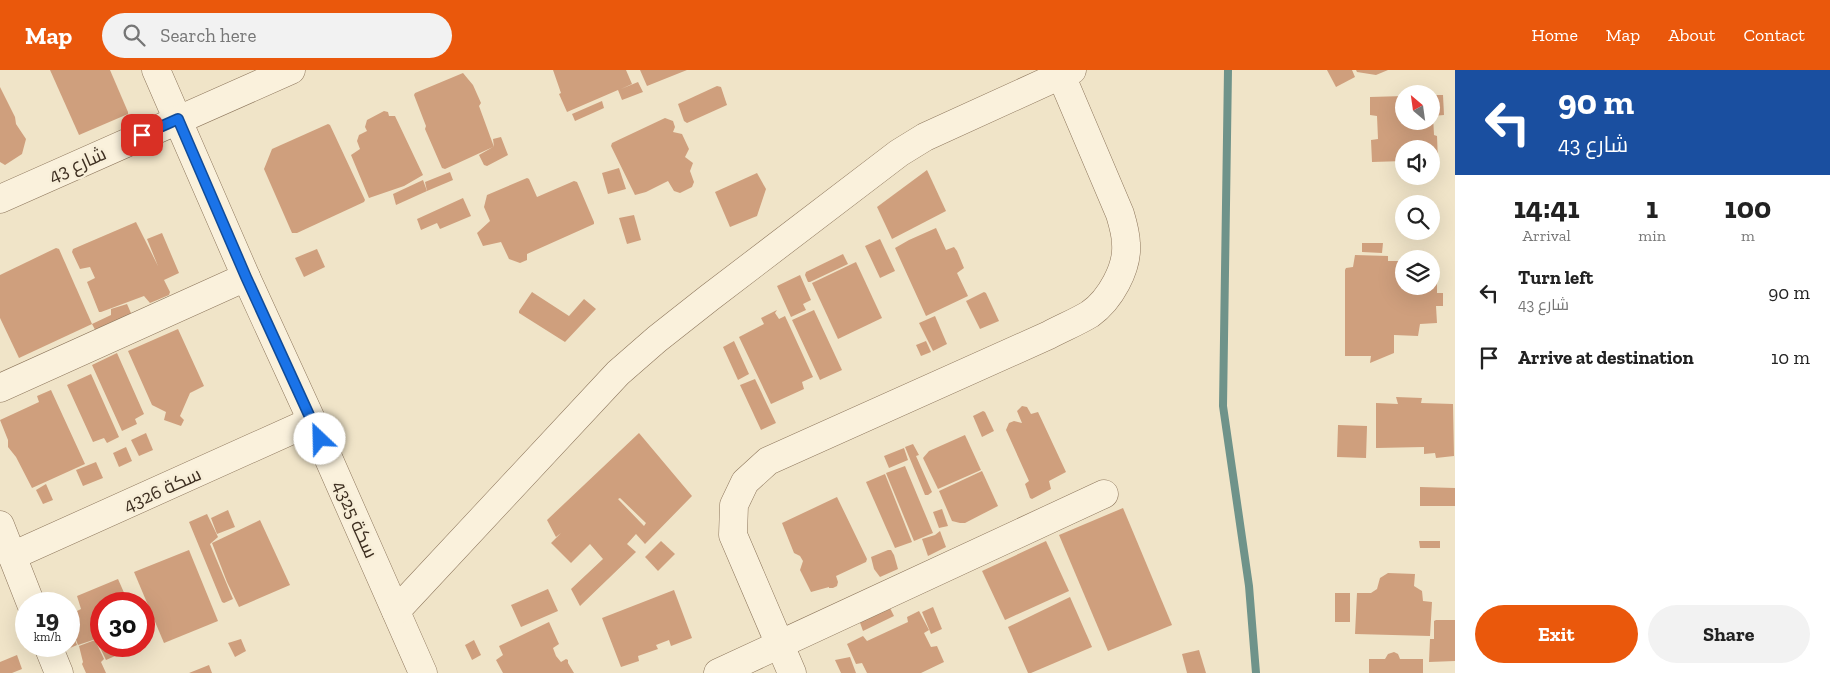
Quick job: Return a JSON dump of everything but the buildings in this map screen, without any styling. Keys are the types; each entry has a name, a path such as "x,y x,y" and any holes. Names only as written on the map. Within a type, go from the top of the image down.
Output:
{"street":[{"name":"سكة 4325","path":"156,70 246,277 423,673"},
{"name":"شارع 43","path":"0,199 291,70"},
{"path":"396,611 618,373 657,339 899,153 925,137 1066,72 1120,214 1125,234 1126,257 1113,288 1102,304 1090,314 1049,335 768,461 745,482 734,505 733,535 792,673"},
{"path":"0,388 246,277"},
{"name":"سكة 4326","path":"12,556 312,422"},
{"path":"718,673 780,646 1104,494"},
{"path":"0,525 26,592"},
{"path":"52,657 59,673"}],"waterway":[{"path":"1228,70 1223,406 1249,586 1256,673"}],"route":[{"path":"142,135 178,119 246,277 320,439"}]}
